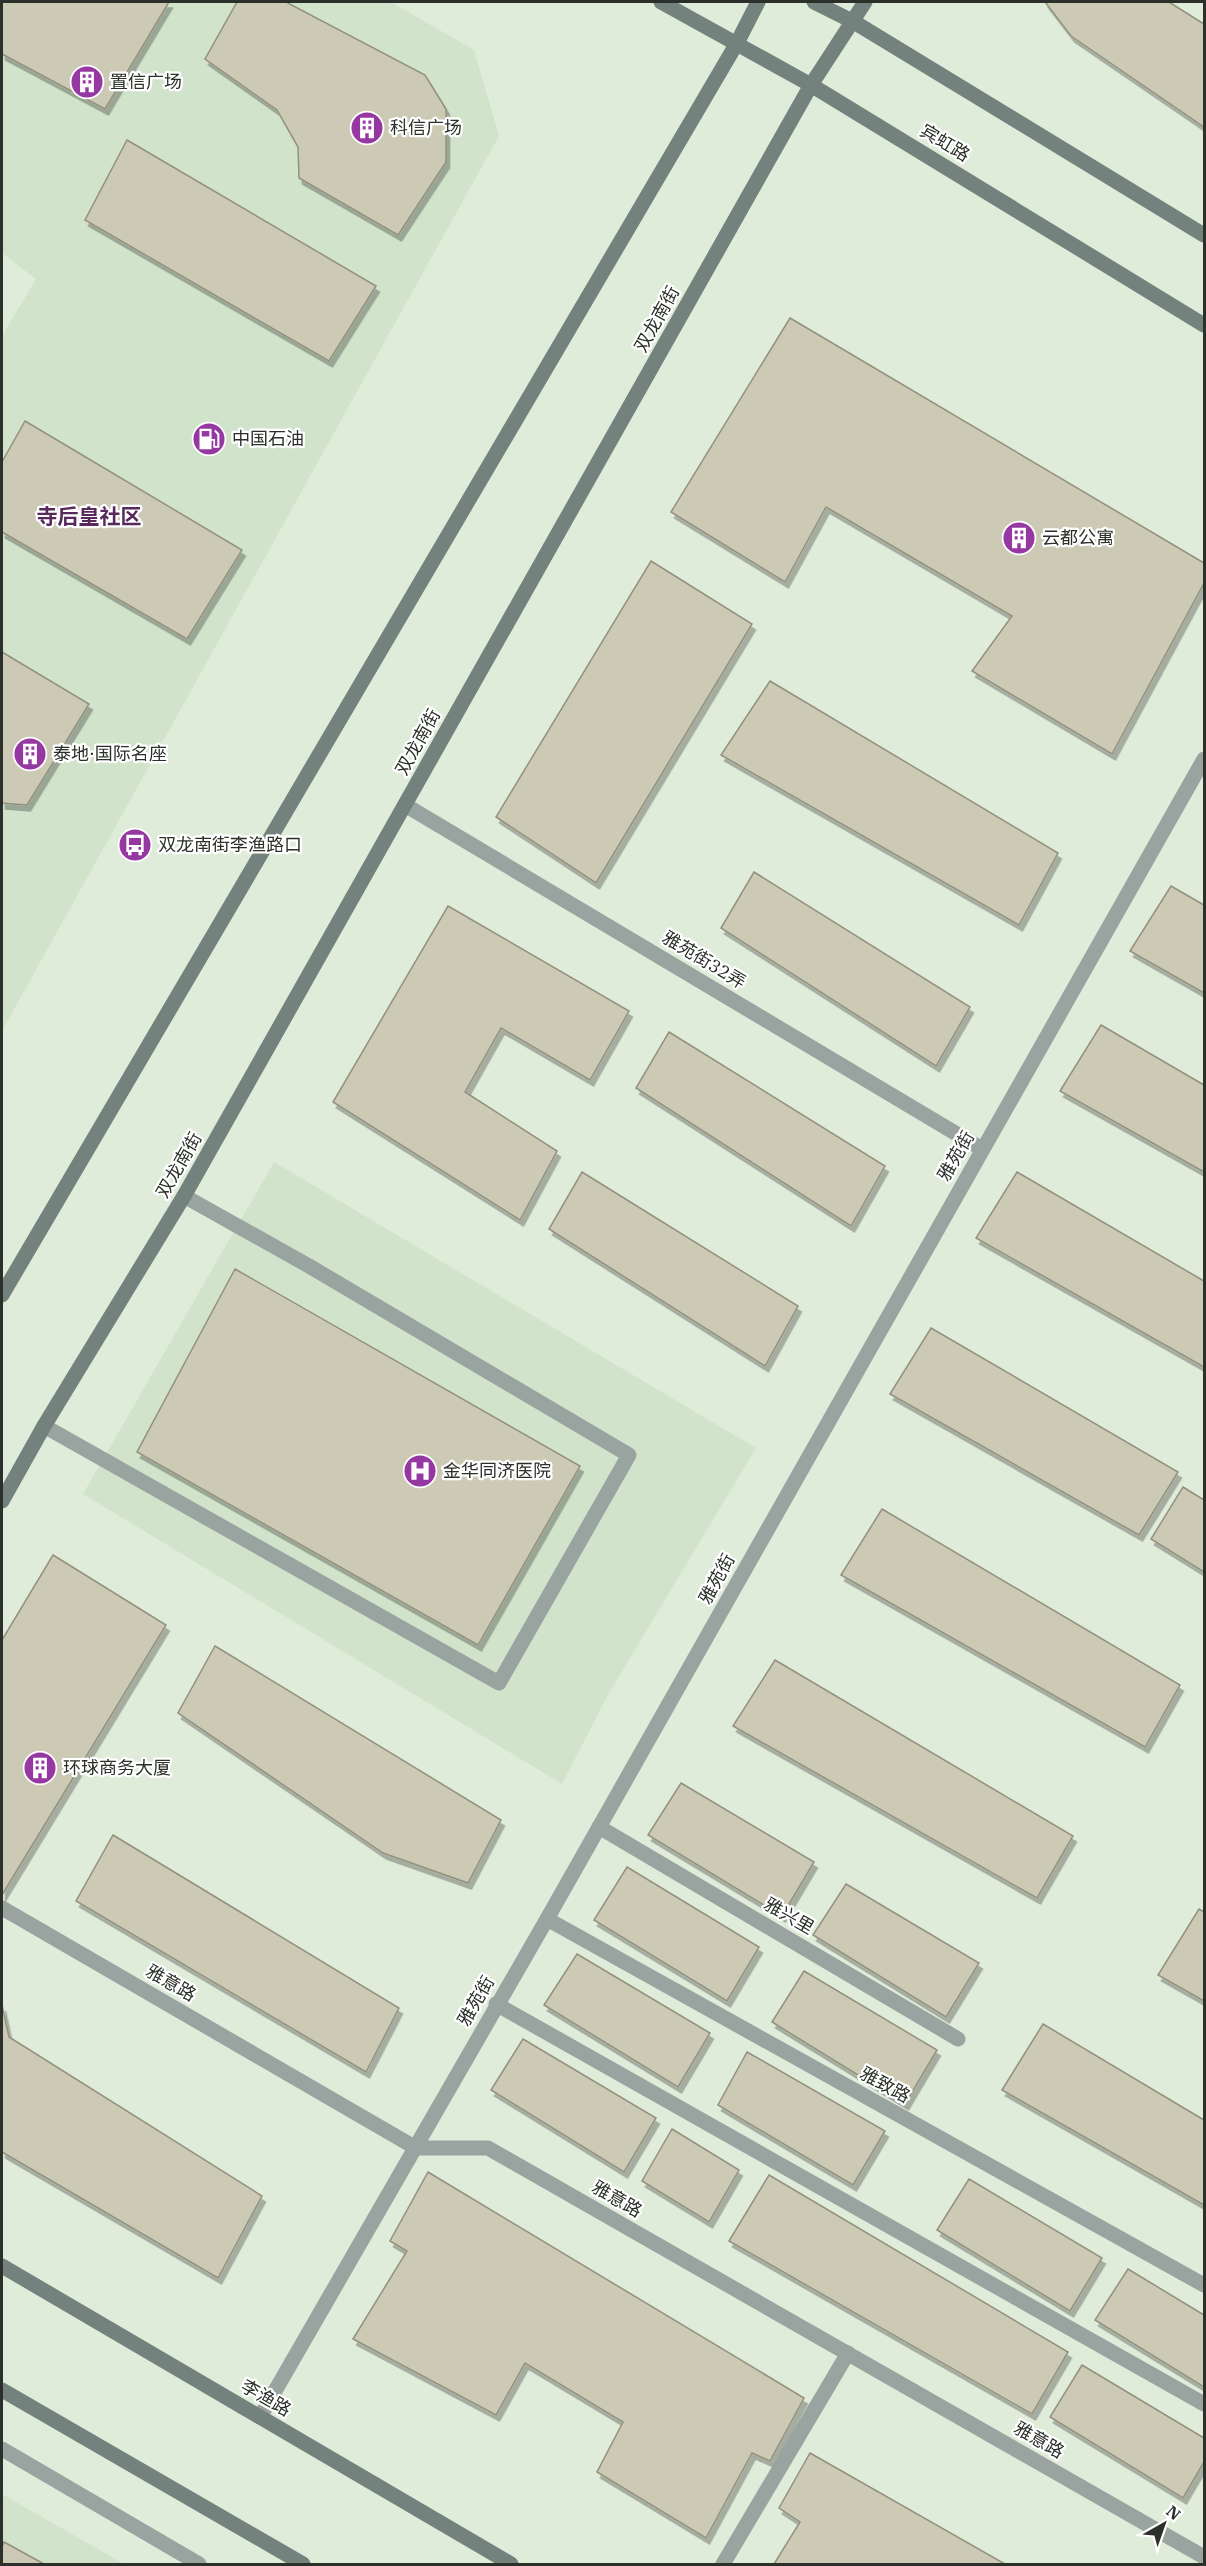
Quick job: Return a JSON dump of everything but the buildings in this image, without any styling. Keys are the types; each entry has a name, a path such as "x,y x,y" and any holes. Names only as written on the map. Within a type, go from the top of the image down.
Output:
{"main road":[{"name":"宾虹路","path":"661,2 811,85 1204,325"},
{"path":"2,1295 737,43 758,2"},
{"path":"814,2 854,22 1204,235"},
{"name":"双龙南街","path":"2,1501 44,1426 184,1196 811,85 865,2"},
{"name":"李渔路","path":"2,2265 511,2565"},
{"path":"2,2390 303,2565"}],"street":[{"name":"雅苑街","path":"260,2417 547,1919 1204,759"},
{"name":"雅苑街32弄","path":"405,805 982,1149"},
{"path":"44,1426 499,1683 629,1455 309,1266 184,1196"},
{"name":"雅兴里","path":"599,1827 958,2038"},
{"name":"雅意路","path":"2,1908 416,2148 488,2148 1204,2557"},
{"name":"雅致路","path":"547,1919 1204,2285"},
{"path":"496,2004 1204,2404"},
{"path":"723,2565 848,2353"},
{"path":"2,2449 199,2565"}],"shaded area":[{"path":"2,2 391,2 474,50 499,136 2,1031 2,336 36,279 2,253"},
{"name":"金华同济医院","path":"274,1162 756,1448 609,1693 562,1784 83,1494"},
{"path":"2,2494 124,2564 2,2564"}],"place":[{"name":"置信广场","path":"87,82"},
{"name":"科信广场","path":"367,128"},
{"name":"中国石油","path":"209,439"},
{"name":"云都公寓","path":"1019,538"},
{"name":"泰地·国际名座","path":"30,754"},
{"name":"双龙南街李渔路口","path":"135,845"},
{"name":"金华同济医院","path":"420,1471"},
{"name":"环球商务大厦","path":"40,1768"}],"district":[{"name":"寺后皇社区","path":"89,517"}]}
